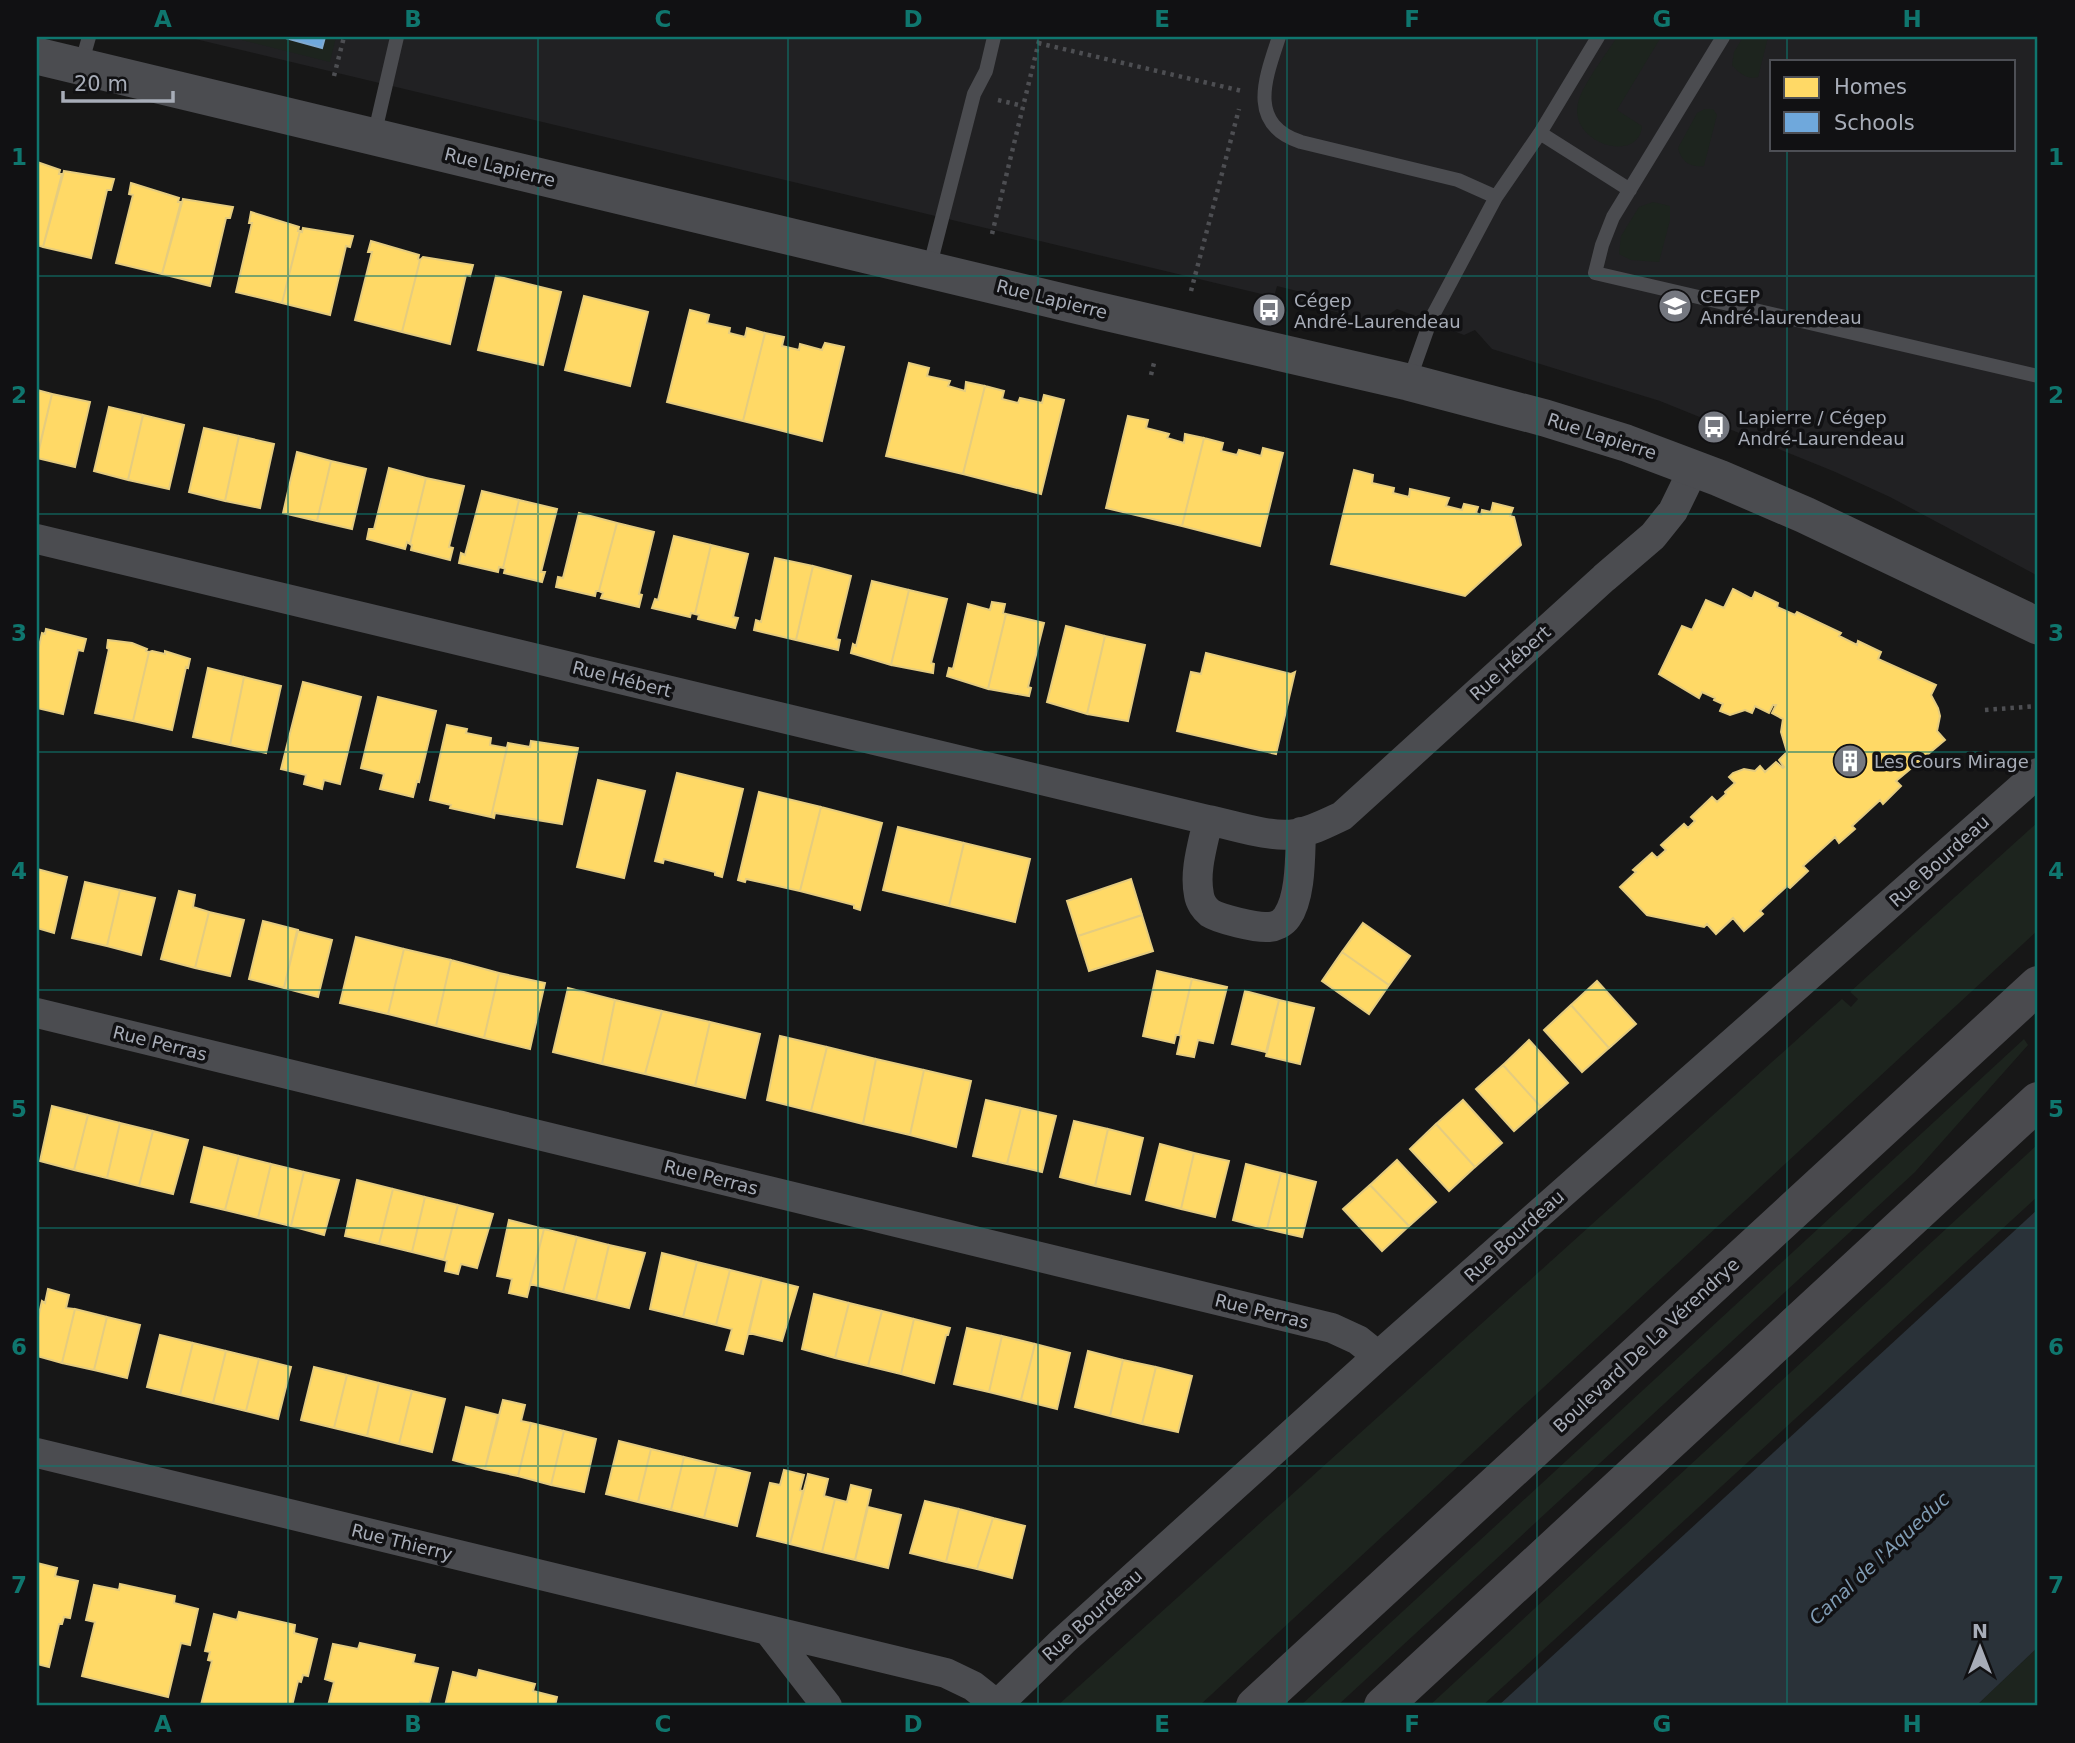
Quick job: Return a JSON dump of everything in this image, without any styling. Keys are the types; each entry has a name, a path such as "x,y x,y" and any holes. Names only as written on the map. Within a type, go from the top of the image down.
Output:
{"main road":[{"name":"Boulevard De La Vérendrye","path":"1255,1706 2038,985"},
{"path":"1382,1706 2038,1101"}],"street":[{"name":"Rue Lapierre","path":"37,56 85,52 374,136 1408,382 1569,425 1694,468 1805,515 2038,626"},
{"name":"Rue Hébert","path":"37,539 1208,820 1271,833 1301,832 1342,816 1653,536 1673,511 1694,468"},
{"name":"Rue Bourdeau","path":"996,1705 1378,1356 2038,772"},
{"path":"1208,820 1198,872 1202,904 1211,914 1220,918 1267,928 1279,925 1286,918 1291,906 1300,868 1301,832"},
{"name":"Rue Perras","path":"37,1013 1332,1328 1358,1339 1378,1356"},
{"name":"Rue Thierry","path":"37,1453 946,1673 973,1686 996,1705"},
{"path":"768,1630 827,1706"}],"lane":[{"path":"374,136 397,37"},
{"path":"929,270 974,94 986,72 995,37"},
{"path":"1279,37 1265,95 1268,118 1279,131 1301,142 1458,180 1496,197"},
{"path":"1408,382 1431,319 1496,197 1540,133 1598,37"},
{"path":"1723,37 1606,233 1595,273 2038,376"},
{"path":"1540,133 1630,190"}],"path":[{"path":"334,76 344,37"},
{"path":"992,234 1039,40 1243,92 1246,78"},
{"path":"998,100 1023,106"},
{"path":"1191,291 1240,105"},
{"path":"1985,709 2038,706"}],"shaded area":[{"name":"CEGEP André-laurendeau","path":"187,37 2038,37 2038,576 1890,497 1833,471 1660,401 1492,349 1475,330 1464,335 1397,309 1382,319 1369,320 1299,303 1301,292 1277,286 1274,297"},
{"path":"230,37 336,37 330,62"},
{"path":"1617,37 1661,37 1617,110 1642,126 1638,138 1629,144 1618,146 1593,138 1583,129 1578,117 1578,103 1584,87"},
{"path":"1743,37 1768,37 1758,77 1750,78 1732,65 1734,52"},
{"path":"1713,109 1717,115 1704,166 1694,166 1681,157 1678,148 1697,113"},
{"path":"1653,202 1670,206 1670,220 1659,262 1631,260 1619,254 1621,236 1639,207"},
{"path":"2038,822 2038,930 1199,1706 1057,1706 1842,999 1851,1007 1858,999 1850,992"},
{"path":"2024,1039 2028,1045 1915,1172 1337,1706 1300,1706"},
{"path":"2038,1144 2038,1196 1482,1706 1429,1706"},
{"path":"2038,1647 2038,1706 1976,1706"}],"water":[{"name":"Canal de l'Aqueduc","path":"2038,1209 2038,1647 1976,1706 1498,1706"}],"building: Homes":[{"path":"37,162 60,170 59,174 62,174 43,247 37,245"},
{"path":"64,171 114,179 111,190 107,190 91,258 43,247"},
{"path":"131,183 179,198 178,202 181,202 162,274 116,263 133,195 129,194"},
{"path":"183,199 233,207 230,218 226,218 210,286 162,274"},
{"path":"251,212 299,227 282,303 236,292 252,223 249,223"},
{"path":"303,228 353,236 350,247 346,246 330,315 282,303"},
{"path":"371,241 419,255 402,332 355,320 372,252 368,252"},
{"path":"423,257 473,265 470,276 466,275 450,344 402,332"},
{"path":"496,276 561,292 543,365 478,350"},
{"path":"584,296 648,312 630,386 565,370"},
{"path":"690,310 709,315 707,323 730,328 729,333 745,337 747,328 765,333 743,421 667,402"},
{"path":"765,333 784,337 782,346 799,350 800,344 822,350 825,343 844,347 822,441 743,421"},
{"path":"909,363 929,368 927,376 950,381 948,386 965,391 966,382 985,386 963,474 886,456"},
{"path":"985,386 1004,391 1002,399 1018,403 1020,398 1042,403 1044,395 1064,400 1041,494 963,474"},
{"path":"37,390 52,394 37,457"},
{"path":"52,394 90,402 75,467 37,458"},
{"path":"109,407 143,415 128,480 94,471"},
{"path":"143,415 184,425 169,489 128,480"},
{"path":"1128,416 1148,420 1146,428 1169,434 1167,438 1184,443 1185,434 1204,438 1182,526 1106,508"},
{"path":"204,428 239,436 225,501 189,492"},
{"path":"239,436 274,444 260,508 225,501"},
{"path":"1204,438 1223,443 1221,451 1237,455 1239,450 1261,456 1263,448 1283,453 1260,546 1182,526"},
{"path":"297,452 331,461 317,521 283,513"},
{"path":"331,461 366,469 352,529 317,521"},
{"path":"389,468 426,478 410,544 407,542 405,549 367,539 369,529 374,529"},
{"path":"1354,470 1373,475 1372,483 1394,488 1393,493 1409,497 1410,489 1449,498 1446,506 1462,510 1464,504 1478,507 1476,513 1481,515 1482,510 1491,512 1493,503 1513,508 1510,516 1514,517 1521,545 1465,596 1331,564"},
{"path":"426,478 464,486 449,547 453,548 450,560 411,550 410,544"},
{"path":"482,491 519,500 503,568 499,567 498,572 459,563 461,553 465,555"},
{"path":"519,500 557,509 541,572 545,572 542,582 504,573"},
{"path":"579,513 617,523 599,591 596,591 595,596 556,587 558,577 563,578"},
{"path":"617,523 654,532 639,594 642,595 639,607 601,598 603,593 599,591"},
{"path":"674,536 711,545 695,614 691,613 690,617 652,608 655,599 658,600"},
{"path":"711,545 748,554 733,617 738,618 735,628 698,619 699,615 695,614"},
{"path":"775,558 813,566 796,640 754,630 756,620 761,622"},
{"path":"813,566 851,576 836,639 840,640 838,650 796,640"},
{"path":"872,581 909,590 891,665 851,653 853,644 856,646"},
{"name":"Les Cours Mirage","path":"1733,589 1752,599 1755,592 1778,603 1777,607 1795,615 1797,612 1841,633 1839,636 1857,645 1858,641 1881,652 1878,659 1936,685 1931,695 1940,716 1937,731 1945,740 1896,781 1901,786 1883,804 1880,800 1852,826 1855,829 1839,843 1835,837 1803,866 1808,871 1760,911 1763,914 1744,931 1733,918 1716,934 1707,924 1704,927 1647,915 1620,887 1636,872 1633,870 1652,853 1657,858 1666,850 1661,845 1684,824 1688,828 1695,821 1691,817 1712,797 1717,802 1726,794 1735,783 1729,777 1733,773 1744,769 1755,771 1760,766 1765,772 1776,762 1784,767 1779,760 1787,752 1781,732 1783,719 1772,713 1776,705 1773,705 1769,713 1755,706 1752,713 1745,710 1730,715 1720,711 1723,704 1714,700 1715,698 1702,692 1699,698 1659,674 1682,626 1692,630 1706,600 1724,608"},
{"path":"909,590 947,599 931,663 934,664 933,673 891,665"},
{"path":"992,602 1005,604 1003,613 1006,614 988,689 947,676 949,668 953,669 968,604 990,610"},
{"path":"1006,614 1044,623 1028,687 1031,688 1029,696 988,689"},
{"path":"1066,626 1105,636 1087,714 1047,702"},
{"path":"46,629 86,639 83,651 78,650 63,714 37,708 37,655 42,633 45,634"},
{"path":"1105,636 1145,645 1128,721 1087,714"},
{"path":"108,640 132,643 149,652 133,721 95,713 109,649"},
{"path":"165,651 190,659 172,730 133,721 149,652 165,654"},
{"path":"1206,653 1291,674 1295,672 1276,754 1177,731 1191,672 1201,674"},
{"path":"208,668 244,677 230,745 193,737"},
{"path":"244,677 281,686 266,753 230,745"},
{"path":"303,682 361,697 340,784 324,780 322,789 304,784 306,775 281,769"},
{"path":"378,697 436,711 413,797 380,789 384,774 361,768"},
{"path":"447,725 467,729 466,733 491,738 490,745 507,748 491,817 450,808 451,805 430,800"},
{"path":"531,741 578,748 562,824 495,813 494,818 491,817 508,743 530,747"},
{"path":"677,773 743,789 722,877 715,875 715,872 664,859 663,863 655,861"},
{"path":"598,780 645,791 624,878 577,867"},
{"path":"759,792 821,807 800,891 746,879 745,882 738,880"},
{"path":"821,807 882,823 860,910 854,908 854,905 800,891"},
{"path":"898,827 964,843 949,906 883,890"},
{"path":"964,843 1030,859 1015,922 949,906"},
{"path":"37,869 67,877 54,933 37,928"},
{"path":"1131,879 1142,915 1078,936 1067,901"},
{"path":"85,882 120,890 107,946 72,938"},
{"path":"120,890 155,898 141,955 107,946"},
{"path":"179,891 195,895 193,907 209,912 195,968 161,959"},
{"path":"209,912 244,920 230,976 195,968"},
{"path":"1142,915 1153,951 1089,971 1078,936"},
{"path":"263,921 298,930 284,988 249,979"},
{"path":"1363,923 1410,956 1389,985 1342,952"},
{"path":"297,931 332,940 318,997 284,988"},
{"path":"356,937 404,949 388,1014 340,1003"},
{"path":"404,949 451,960 436,1026 388,1014"},
{"path":"1342,952 1389,985 1369,1014 1322,981"},
{"path":"451,960 499,973 484,1038 436,1026"},
{"path":"1157,971 1192,979 1179,1035 1176,1035 1174,1043 1143,1036"},
{"path":"499,973 545,983 530,1049 484,1038"},
{"path":"1192,979 1227,987 1213,1043 1198,1040 1194,1057 1177,1054"},
{"path":"1597,981 1636,1024 1609,1048 1571,1005"},
{"path":"568,988 615,1000 602,1064 553,1052"},
{"path":"1245,991 1279,1000 1266,1052 1232,1044"},
{"path":"615,1000 662,1011 645,1074 602,1064"},
{"path":"1279,1000 1314,1008 1300,1064 1266,1056"},
{"path":"1571,1005 1609,1048 1582,1072 1544,1030"},
{"path":"662,1011 710,1022 695,1086 645,1074"},
{"path":"710,1022 760,1034 745,1098 695,1086"},
{"path":"780,1036 827,1047 811,1111 767,1100"},
{"path":"1529,1040 1568,1083 1541,1107 1503,1065"},
{"path":"827,1047 876,1059 863,1124 811,1111"},
{"path":"876,1059 924,1070 910,1135 863,1124"},
{"path":"1503,1065 1541,1107 1514,1131 1476,1089"},
{"path":"924,1070 971,1081 956,1147 910,1135"},
{"path":"986,1100 1021,1108 1007,1164 973,1156"},
{"path":"1463,1100 1502,1143 1475,1167 1436,1124"},
{"path":"52,1106 88,1115 74,1170 40,1161"},
{"path":"1021,1108 1056,1116 1042,1172 1007,1164"},
{"path":"88,1115 120,1123 107,1178 74,1170"},
{"path":"1074,1121 1108,1129 1095,1186 1060,1177"},
{"path":"120,1123 153,1131 139,1186 107,1178"},
{"path":"1436,1124 1475,1167 1449,1191 1410,1149"},
{"path":"1108,1129 1143,1138 1130,1194 1095,1186"},
{"path":"153,1131 188,1140 173,1194 139,1186"},
{"path":"1160,1144 1194,1153 1181,1209 1146,1200"},
{"path":"204,1147 239,1156 225,1210 191,1202"},
{"path":"1194,1153 1229,1161 1215,1217 1181,1209"},
{"path":"239,1156 271,1164 258,1218 225,1210"},
{"path":"1397,1160 1436,1202 1409,1226 1370,1185"},
{"path":"271,1164 304,1172 291,1226 258,1218"},
{"path":"1246,1164 1281,1173 1267,1229 1233,1220"},
{"path":"304,1172 339,1180 324,1235 291,1226"},
{"path":"1281,1173 1316,1182 1302,1237 1267,1229"},
{"path":"357,1180 393,1189 379,1244 345,1236"},
{"path":"1370,1185 1409,1226 1382,1251 1343,1209"},
{"path":"393,1189 425,1197 412,1252 379,1244"},
{"path":"425,1197 458,1205 444,1260 412,1252"},
{"path":"458,1205 493,1214 477,1268 461,1264 458,1274 445,1271 447,1261 444,1260"},
{"path":"509,1220 544,1229 527,1297 509,1293 512,1279 497,1276"},
{"path":"544,1229 577,1237 563,1292 530,1284"},
{"path":"577,1237 609,1245 596,1300 563,1292"},
{"path":"609,1245 645,1253 629,1308 596,1300"},
{"path":"662,1253 697,1262 683,1317 650,1309"},
{"path":"697,1262 730,1270 716,1325 683,1317"},
{"path":"730,1270 762,1278 743,1354 726,1350 732,1329 716,1325"},
{"path":"762,1278 798,1287 782,1341 749,1333"},
{"path":"48,1289 69,1295 66,1308 75,1309 62,1363 37,1356 37,1322"},
{"path":"814,1294 849,1303 835,1358 802,1349"},
{"path":"849,1303 882,1311 868,1366 835,1358"},
{"path":"75,1309 107,1317 94,1370 62,1363"},
{"path":"882,1311 914,1319 901,1374 868,1366"},
{"path":"107,1317 140,1325 127,1378 94,1370"},
{"path":"914,1319 950,1328 934,1383 901,1374"},
{"path":"967,1328 1002,1336 989,1392 954,1384"},
{"path":"160,1335 193,1343 180,1395 147,1387"},
{"path":"1002,1336 1035,1344 1021,1400 989,1392"},
{"path":"193,1343 226,1351 213,1403 180,1395"},
{"path":"1035,1344 1070,1353 1057,1409 1021,1400"},
{"path":"226,1351 259,1359 246,1411 213,1403"},
{"path":"1088,1351 1123,1360 1110,1416 1075,1407"},
{"path":"259,1359 291,1367 278,1419 246,1411"},
{"path":"1123,1360 1156,1367 1142,1424 1110,1416"},
{"path":"314,1367 347,1375 334,1428 301,1420"},
{"path":"1156,1367 1192,1376 1178,1432 1142,1424"},
{"path":"347,1375 379,1383 367,1436 334,1428"},
{"path":"379,1383 412,1391 399,1444 367,1436"},
{"path":"412,1391 445,1399 432,1452 399,1444"},
{"path":"503,1400 525,1405 521,1421 531,1423 518,1476 485,1469"},
{"path":"466,1407 498,1415 485,1469 453,1460"},
{"path":"531,1423 564,1431 551,1485 518,1476"},
{"path":"564,1431 596,1439 584,1492 551,1485"},
{"path":"619,1441 651,1449 638,1502 606,1494"},
{"path":"651,1449 684,1457 671,1510 638,1502"},
{"path":"684,1457 717,1465 704,1518 671,1510"},
{"path":"717,1465 750,1473 737,1526 704,1518"},
{"path":"784,1470 804,1475 800,1490 803,1491 790,1544 757,1536 770,1483 780,1485"},
{"path":"808,1474 828,1479 824,1496 835,1499 822,1552 790,1544"},
{"path":"851,1485 871,1490 855,1560 822,1552 835,1499 847,1502"},
{"path":"925,1501 959,1509 946,1562 910,1553"},
{"path":"868,1507 901,1515 888,1568 855,1560"},
{"path":"959,1509 993,1518 977,1569 946,1562"},
{"path":"993,1518 1025,1526 1012,1578 977,1569"},
{"path":"37,1563 57,1568 55,1576 78,1581 70,1618 64,1617 62,1624 59,1624 49,1667 37,1664"},
{"path":"120,1584 175,1596 174,1603 198,1609 190,1645 181,1643 168,1697 82,1676 95,1622 86,1620 94,1585 119,1590"},
{"path":"239,1612 295,1625 294,1633 317,1639 308,1676 303,1675 301,1682 298,1681 292,1706 201,1705 212,1661 208,1660 210,1652 205,1651 214,1614 237,1620"},
{"path":"360,1643 415,1655 413,1663 438,1668 429,1704 420,1702 419,1706 328,1706 334,1682 325,1679 333,1644 358,1649"},
{"path":"479,1670 535,1684 533,1691 557,1697 555,1706 445,1706 453,1672 477,1678"}],"building: Schools":[{"path":"282,37 325,37 322,48"}],"place":[{"name":"CEGEP André-laurendeau","path":"1675,306"},
{"name":"Cégep André-Laurendeau","path":"1269,310"},
{"name":"Lapierre / Cégep André-Laurendeau","path":"1714,427"},
{"name":"Les Cours Mirage","path":"1850,761"}]}
